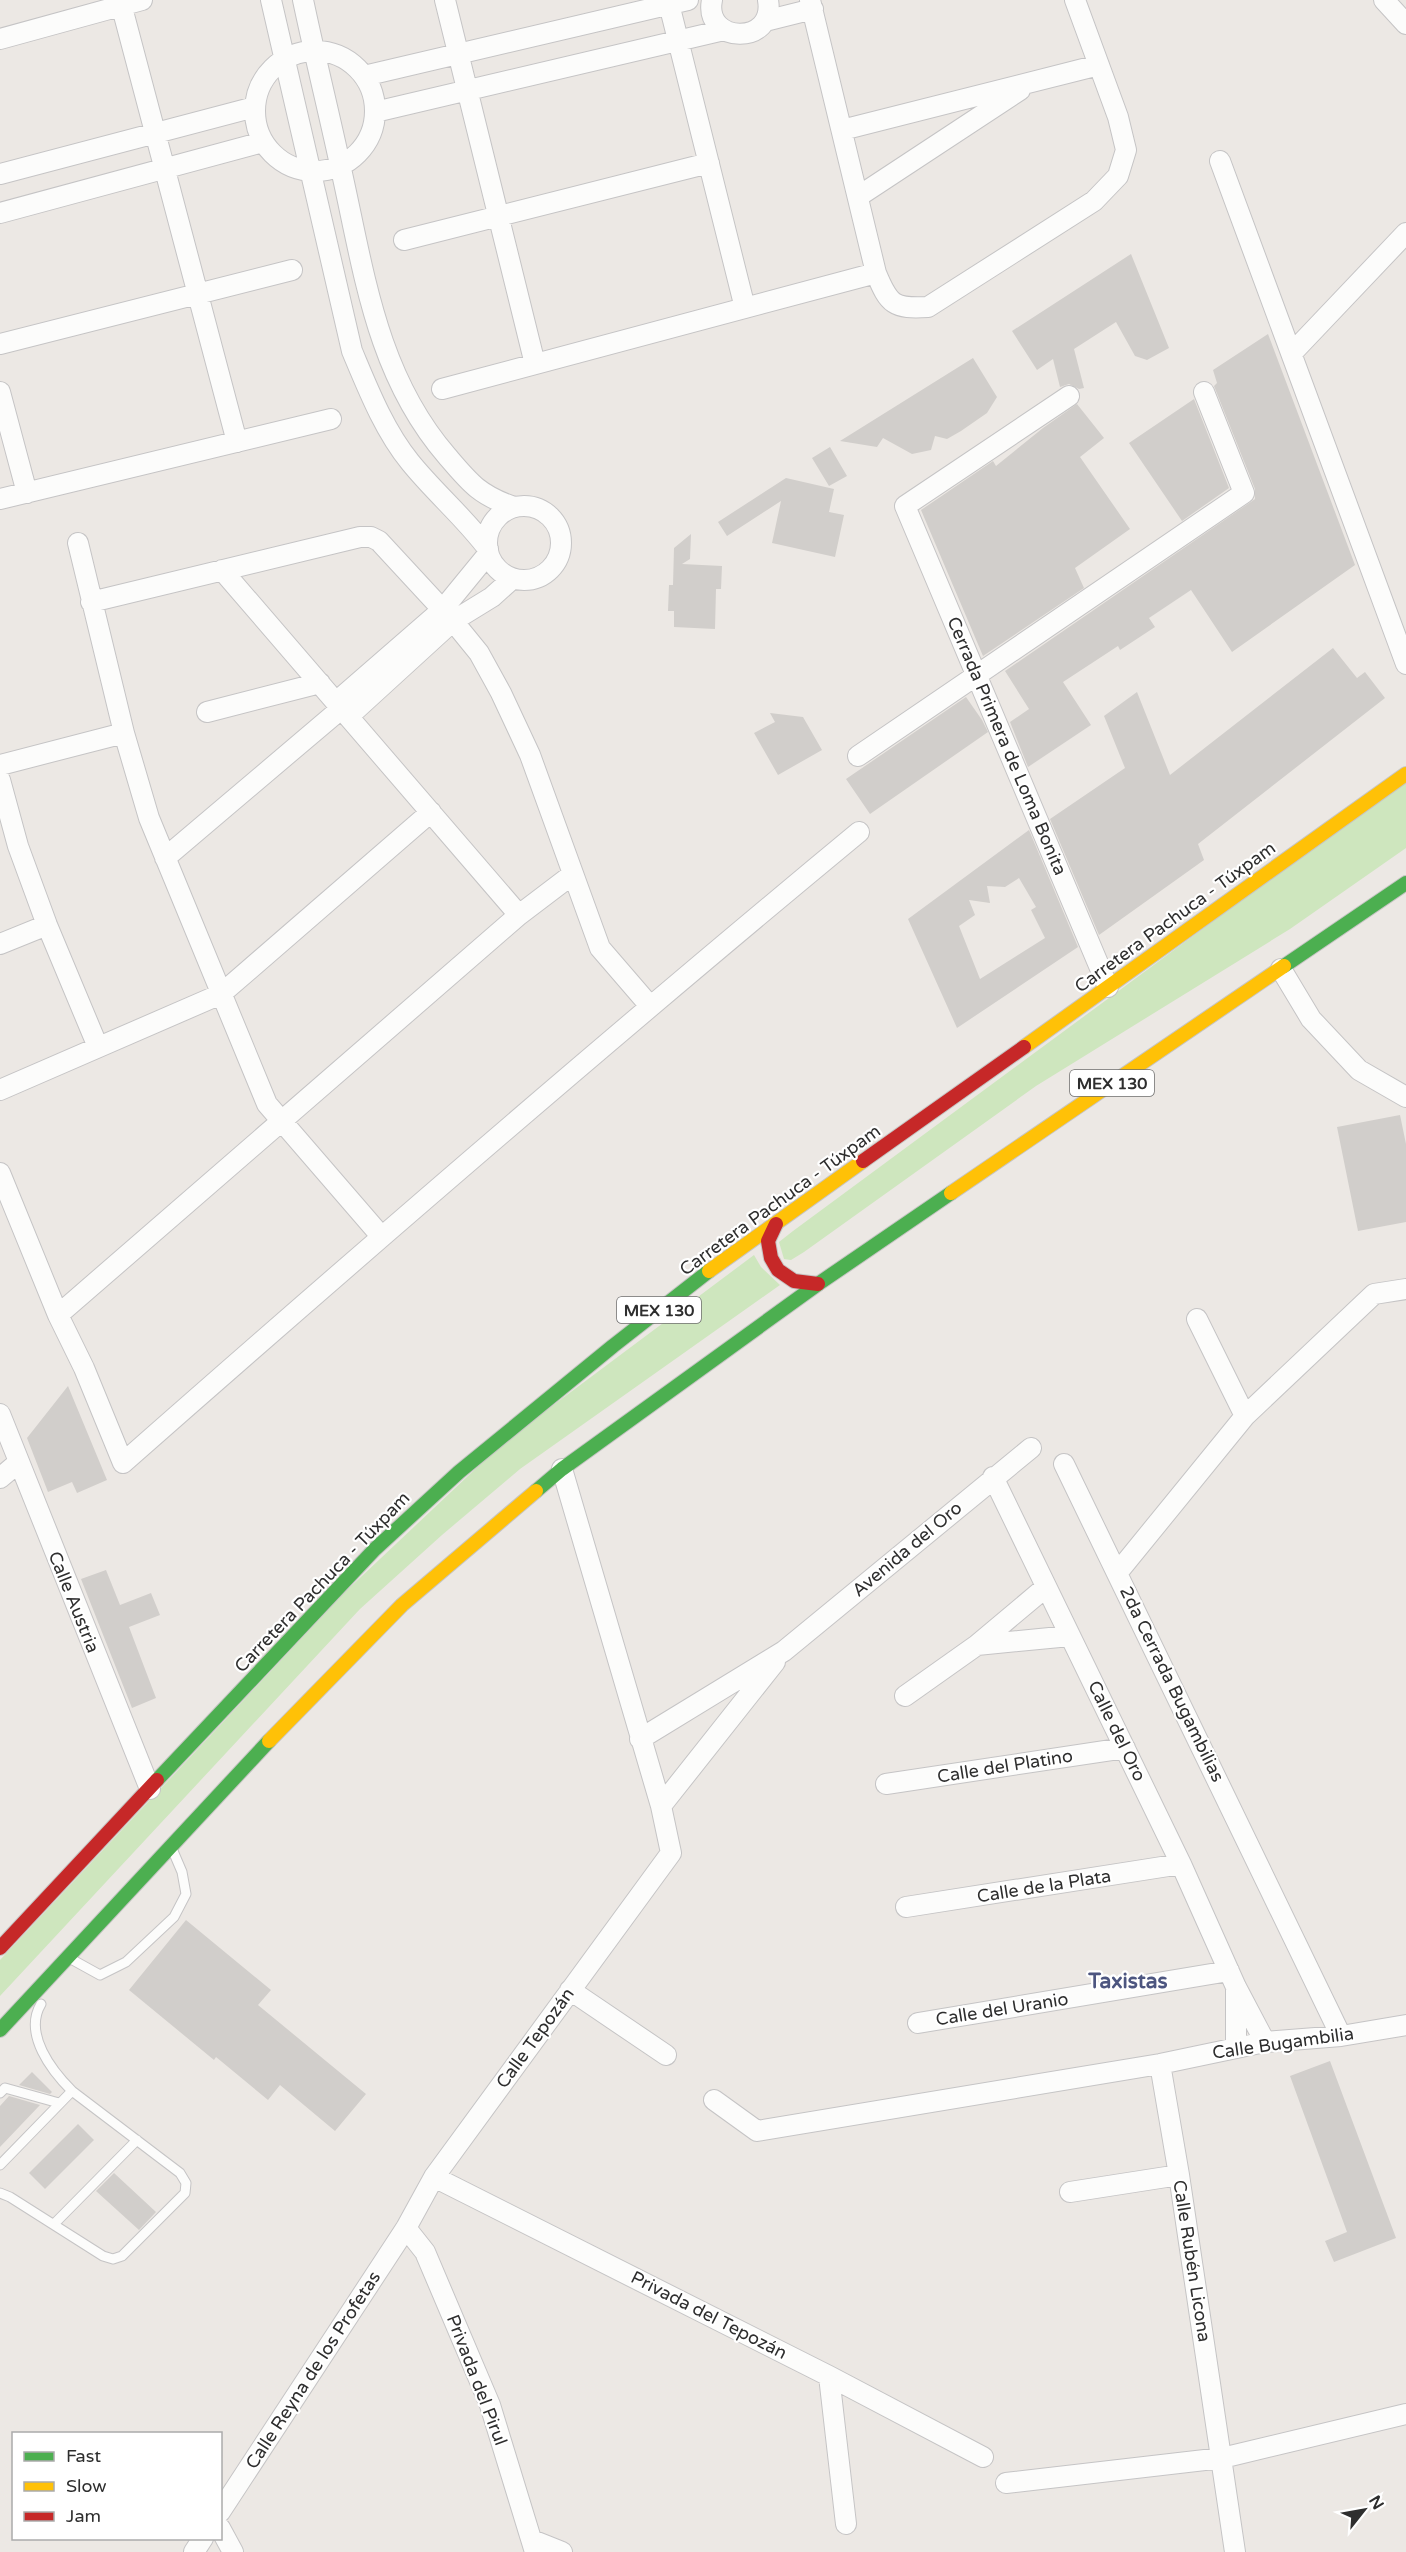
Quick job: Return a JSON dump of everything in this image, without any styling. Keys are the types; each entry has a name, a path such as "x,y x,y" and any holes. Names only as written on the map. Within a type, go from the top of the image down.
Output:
{"main road":[{"name":"Carretera Pachuca - Túxpam","path":"0,1948 375,1549 459,1472 622,1338 776,1224 1406,774"},
{"name":"MEX 130","path":"0,2030 289,1719 402,1605 562,1469 818,1284 1406,883"},
{"path":"1328,937 1373,923"},
{"path":"776,1224 768,1241 771,1258 778,1270 794,1281 818,1284"}],"street":[{"path":"0,39 121,3 142,0"},
{"path":"165,858 342,709 448,615 488,551 489,531 503,512 514,507 525,506 538,508 549,515 557,525 561,538 561,551 556,563 548,573 536,579 523,581 512,579 502,573 488,551 473,529 449,507 409,461 375,405 352,351 271,0"},
{"path":"303,0 379,336 401,389 435,442 474,488 492,500 514,507"},
{"path":"445,0 535,364"},
{"path":"712,0 712,13 715,21 724,30 738,35 756,30 765,21 768,15 768,0"},
{"path":"765,21 812,5 876,273 885,295 903,308 928,308 1094,201 1118,176 1126,150 1118,117 1075,0"},
{"path":"1384,0 1406,24"},
{"path":"364,76 675,2 678,41 744,308"},
{"path":"121,3 237,442"},
{"path":"375,112 724,30"},
{"path":"307,51 315,51 326,51 344,58 359,69 370,85 376,104 375,123 369,141 357,156 341,167 310,172 298,170 279,160 263,142 256,126 255,107 260,84 273,67 285,59 307,51"},
{"path":"843,130 1099,65"},
{"path":"859,196 1033,82"},
{"path":"0,174 255,107"},
{"path":"0,213 263,142"},
{"path":"1221,161 1406,664"},
{"path":"404,240 709,163"},
{"path":"1292,353 1406,233"},
{"path":"0,344 292,270"},
{"path":"442,389 876,273"},
{"path":"0,392 27,493"},
{"path":"858,756 1244,493 1204,392"},
{"name":"Cerrada Primera de Loma Bonita","path":"1069,396 905,506 1108,987"},
{"path":"0,499 331,419"},
{"path":"91,602 360,537 371,537 379,541 448,615 479,653 530,755 600,948 650,1006"},
{"path":"78,543 124,733 149,818 267,1104 280,1122 381,1236"},
{"path":"222,570 519,915"},
{"path":"448,615 492,597 512,579"},
{"path":"207,712 321,683"},
{"path":"0,765 124,733"},
{"path":"0,780 18,846 47,925 98,1047"},
{"path":"0,1089 221,994 431,812"},
{"path":"0,1173 58,1315 84,1368 123,1463 381,1236 650,1006 859,832"},
{"path":"58,1315 519,915 573,874"},
{"path":"0,944 47,925"},
{"path":"1281,969 1311,1018 1359,1070 1406,1097"},
{"name":"2da Cerrada Bugambilias","path":"1341,2036 1118,1572 1245,1416 1374,1294 1406,1289"},
{"path":"1197,1319 1245,1416"},
{"name":"Calle Austria","path":"0,1414 150,1789"},
{"name":"Avenida del Oro","path":"640,1739 784,1650 1031,1448"},
{"path":"0,1478 19,1462"},
{"path":"1064,1464 1118,1572"},
{"path":"562,1469 661,1806"},
{"name":"Calle del Oro","path":"993,1477 1181,1864 1232,1979 1265,2042"},
{"path":"905,1696 977,1645 1046,1587"},
{"path":"977,1645 1070,1636"},
{"name":"Avenida del Oro","path":"661,1806 784,1650"},
{"name":"Calle del Platino","path":"886,1784 1125,1748"},
{"name":"Calle Tepozán","path":"406,2228 434,2177 671,1853 661,1806"},
{"name":"Calle de la Plata","path":"906,1907 1181,1864"},
{"name":"Calle del Oro","path":"1232,1979 1236,2048"},
{"name":"Calle del Uranio","path":"918,2023 1232,1979"},
{"path":"570,1990 666,2055"},
{"name":"Calle Bugambilia","path":"714,2100 757,2131 1160,2064 1265,2042 1341,2036 1406,2025"},
{"name":"Calle Rubén Licona","path":"1160,2064 1179,2175 1235,2552"},
{"path":"1070,2192 1179,2175"},
{"name":"Privada del Tepozán","path":"434,2177 829,2376 983,2457"},
{"name":"Calle Reyna de los Profetas","path":"222,2509 406,2228"},
{"name":"Privada del Pirul","path":"406,2228 425,2252 490,2405 533,2546 562,2552"},
{"path":"829,2376 846,2524"},
{"path":"1006,2483 1222,2458 1406,2414"},
{"path":"222,2532 233,2552"}],"lane":[{"path":"69,1958 100,1975 126,1962 174,1917 186,1894 182,1872 171,1848"},
{"path":"0,2193 10,2197 103,2256 113,2259 123,2256 185,2193 186,2183 180,2173 72,2091 56,2075 44,2057 37,2035 37,2011 47,1994 51,1977"},
{"path":"0,2093 5,2088 59,2103"},
{"path":"0,2165 72,2091"},
{"path":"54,2224 136,2139"}],"green space":[{"path":"1406,779 1406,848 1290,929 1036,1086 804,1252 791,1260 784,1259 779,1242 793,1231"},
{"path":"754,1255 761,1267 780,1285 520,1469 360,1609 0,1996 0,1960 345,1592 504,1442"}],"building":[{"path":"1131,254 1169,348 1147,360 1135,356 1116,322 1074,349 1084,388 1079,389 1069,384 1060,387 1053,359 1037,370 1012,331"},
{"path":"1268,334 1355,565 1232,652 1191,590 1149,618 1155,627 1120,650 1118,646 1063,682 1091,725 1028,767 1010,722 1029,709 1005,671 1255,499 1255,489 1214,386 1217,383 1213,370"},
{"path":"973,358 997,397 987,413 961,431 947,439 935,436 931,450 912,454 883,438 877,447 840,441"},
{"path":"1194,399 1229,488 1182,521 1129,443"},
{"path":"1077,404 1104,438 1080,457 1130,529 1075,568 1084,588 983,656 921,510 993,461 996,466"},
{"path":"830,447 847,476 829,486 812,458"},
{"path":"786,478 834,489 829,512 844,515 835,557 772,543 781,501 727,536 718,522"},
{"path":"691,534 690,559 682,564 722,566 721,589 716,589 715,629 674,627 674,611 668,611 669,585 673,585 674,548"},
{"path":"1333,648 1357,678 1365,672 1385,698 1198,844 1204,860 1099,935 1050,819 1125,768 1104,716 1137,692 1170,775"},
{"path":"966,697 988,732 870,814 846,779"},
{"path":"770,713 803,717 822,750 778,775 754,733 775,722"},
{"path":"1029,830 1078,947 957,1028 908,919","holes":["1019,878 1036,907 1031,910 1045,938 980,979 959,926 975,915 969,900 990,903 987,886 1005,887"]},
{"path":"1400,1115 1406,1144 1406,1222 1358,1231 1337,1127"},
{"path":"68,1386 107,1480 77,1493 72,1482 48,1492 27,1438"},
{"path":"106,1570 120,1605 151,1593 160,1615 129,1627 156,1698 132,1708 81,1579"},
{"path":"186,1920 271,1990 258,2005 366,2094 335,2131 280,2085 268,2100 216,2057 214,2060 129,1990"},
{"path":"1330,2061 1396,2238 1334,2262 1325,2241 1347,2232 1290,2076"},
{"path":"32,2072 52,2092 50,2094 19,2085"},
{"path":"9,2096 40,2105 0,2147 0,2106"},
{"path":"78,2124 94,2140 45,2189 29,2173"},
{"path":"114,2173 156,2212 139,2230 96,2191"}],"traffic: fast":[{"path":"1284,966 1406,883"},
{"path":"536,1491 562,1469 818,1284 951,1193"},
{"path":"157,1780 375,1549 459,1472 709,1271"},
{"path":"0,2030 269,1741"}],"traffic: slow":[{"path":"1024,1047 1406,774"},
{"path":"951,1193 1284,966"},
{"path":"709,1271 863,1161"},
{"path":"269,1741 402,1605 536,1491"}],"traffic: jam":[{"path":"863,1161 1024,1047"},
{"path":"776,1224 768,1241 771,1258 778,1270 794,1281 818,1284"},
{"path":"0,1948 157,1780"}],"district":[{"name":"Taxistas","path":"1128,1981"}]}
